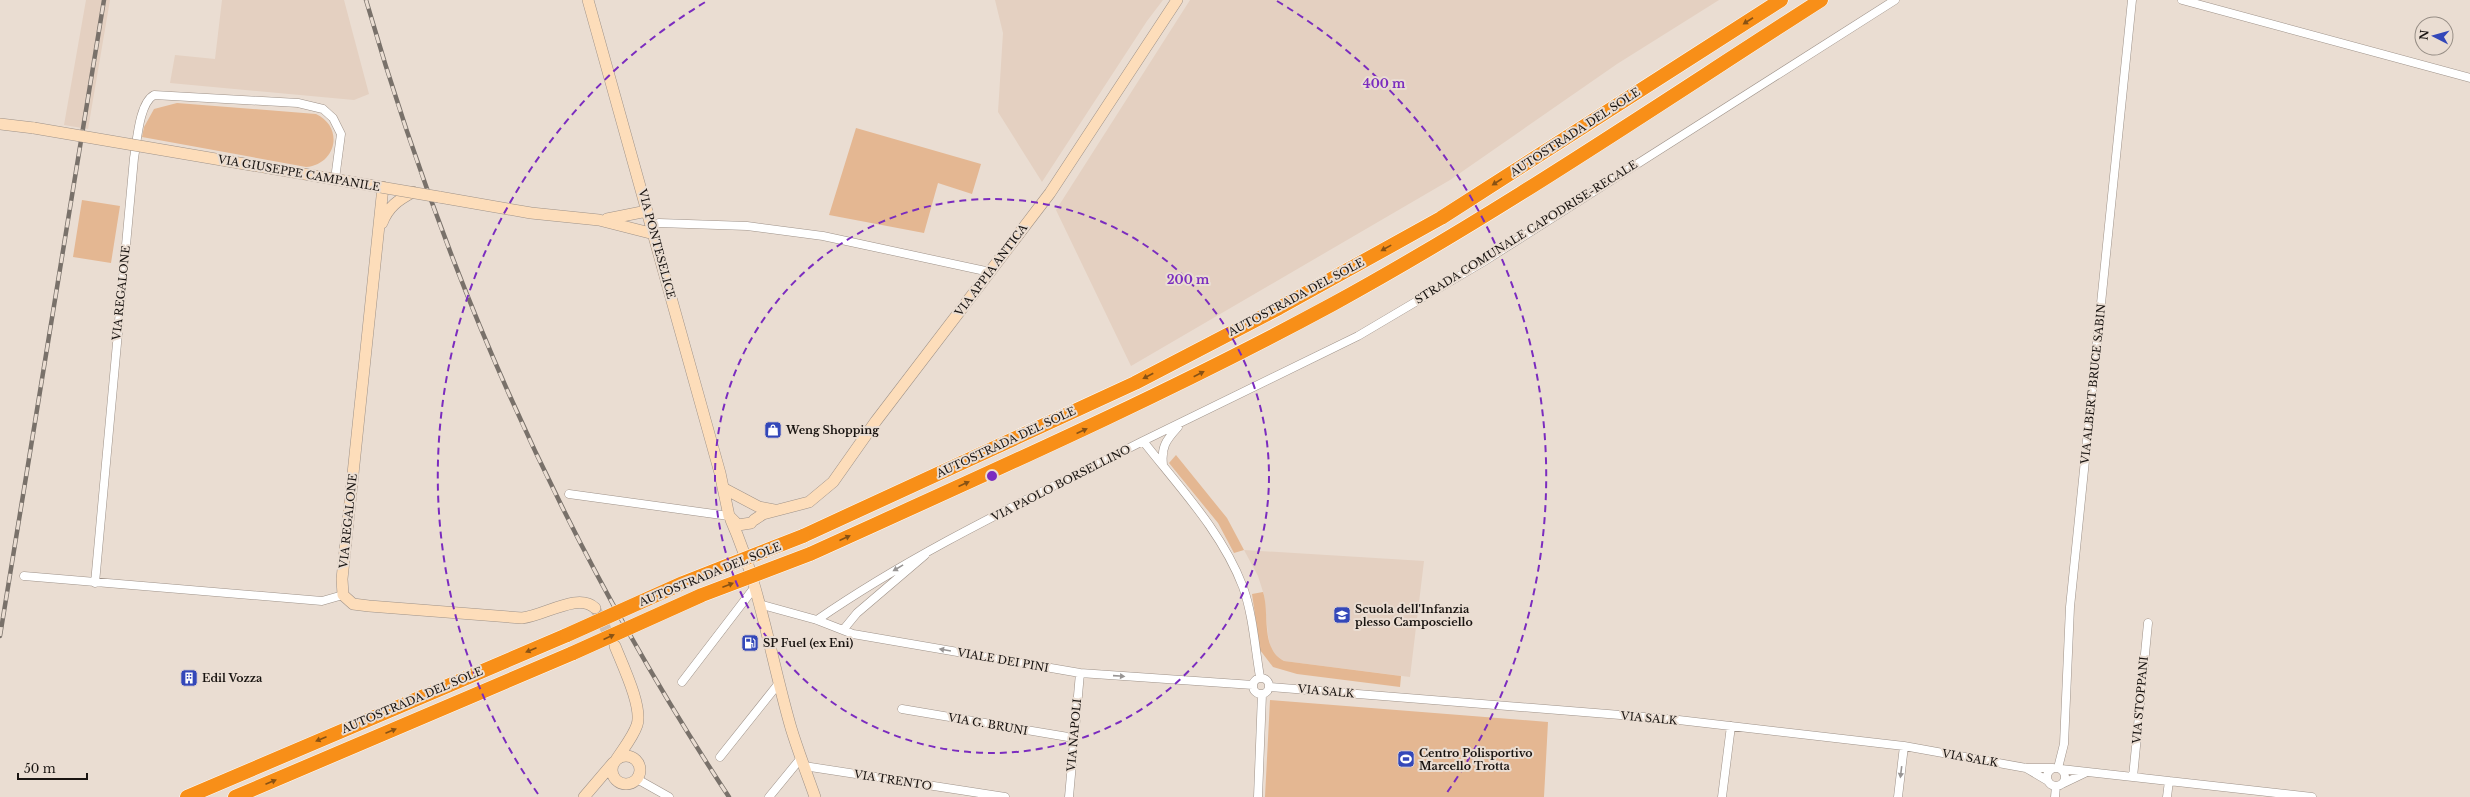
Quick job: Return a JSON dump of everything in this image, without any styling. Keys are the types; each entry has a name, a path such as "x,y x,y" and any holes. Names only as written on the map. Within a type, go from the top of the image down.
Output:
{"highway":[{"name":"AUTOSTRADA DEL SOLE","path":"187,797 567,635 683,583 803,536 1134,383 1285,304 1441,218 1781,0"},
{"name":"AUTOSTRADA DEL SOLE","path":"235,797 573,653 702,595 810,554 1142,403 1334,304 1457,234 1821,0"}],"street":[{"name":"VIA PONTESELICE","path":"588,0 654,234 723,488 729,516 740,543 759,604 779,682 815,797"},
{"name":"VIA APPIA ANTICA","path":"752,521 777,510 809,502 833,482 876,421 1050,193 1177,0"},
{"name":"STRADA COMUNALE CAPODRISE-RECALE","path":"1143,442 1358,336 1483,262 1895,0"},
{"name":"VIA ALBERT BRUCE SABIN","path":"2057,768 2064,744 2070,607 2132,0"},
{"path":"2182,0 2470,78"},
{"name":"VIA REGALONE","path":"95,582 132,180 142,114 147,103 154,95 298,103 313,106 329,113 339,127 341,134 335,178"},
{"name":"VIA GIUSEPPE CAMPANILE","path":"0,124 34,128 335,178 531,213 599,220 654,234"},
{"name":"VIA REGALONE","path":"343,596 342,584 383,187"},
{"name":"VIA REGALONE","path":"378,231 386,213 394,204 412,192"},
{"name":"VIA GIUSEPPE CAMPANILE","path":"599,220 619,218 647,211"},
{"path":"659,223 747,226 823,236 990,272"},
{"path":"1163,466 1162,450 1166,440 1182,423"},
{"name":"VIA PAOLO BORSELLINO","path":"817,620 862,589 931,548 1143,442 1214,531 1231,561 1247,602 1260,677"},
{"path":"723,488 748,501 756,511 740,543"},
{"path":"569,494 729,516 738,525 752,521"},
{"path":"729,516 735,500 748,501"},
{"name":"VIA APPIA ANTICA","path":"748,501 767,509 777,510"},
{"name":"VIA PAOLO BORSELLINO","path":"843,630 857,613 920,561 931,548"},
{"path":"24,576 322,601 343,596 353,604 369,606 522,618 533,617 576,601 590,603 595,608"},
{"path":"682,682 754,588"},
{"name":"VIALE DEI PINI","path":"759,604 817,620 853,634 1080,674 1253,685"},
{"name":"VIA STOPPANI","path":"2133,777 2148,623"},
{"path":"584,797 614,761 637,726 638,712 627,676 615,646"},
{"name":"VIA NAPOLI","path":"1069,797 1080,674"},
{"path":"1260,677 1267,680 1270,686 1266,693 1262,694 1255,692 1253,685 1256,679 1260,677"},
{"path":"720,757 779,682"},
{"name":"VIA SALK","path":"1270,686 1730,726 1904,746 2026,768 2057,768 2085,773 2133,777 2252,794 2312,797"},
{"path":"1258,797 1262,694"},
{"name":"VIA G. BRUNI","path":"902,709 1074,738"},
{"path":"1722,797 1730,726"},
{"path":"597,783 629,784 637,779 640,770 630,747 631,736"},
{"path":"1898,797 1904,746"},
{"path":"614,761 627,756 637,761"},
{"path":"614,761 611,772 620,783"},
{"path":"769,797 803,762"},
{"name":"VIA TRENTO","path":"803,762 1005,797"},
{"name":"VIA SALK","path":"2026,768 2048,781 2059,785"},
{"path":"2048,781 2047,775 2057,768 2065,776 2059,785 2055,797"},
{"path":"2059,785 2085,773"},
{"path":"637,779 670,797"},
{"path":"2167,797 2169,782"}],"shaded area":[{"path":"86,0 110,0 88,129 64,125"},
{"path":"222,0 344,0 369,94 354,100 170,83 175,55 215,59"},
{"path":"995,0 1163,0 1147,21 1042,182 998,112 1003,33"},
{"path":"1190,0 1719,0 1617,64 1450,180 1131,366 1056,210"},
{"path":"177,103 316,114 325,120 331,127 333,144 325,159 306,167 142,137 144,127 154,109"},
{"path":"856,128 981,164 972,194 938,183 924,233 829,215"},
{"path":"82,200 120,206 111,263 73,257"},
{"path":"1176,455 1227,518 1244,550 1234,553 1218,523 1169,463"},
{"name":"Scuola dell'Infanzia plesso Camposciello","path":"1244,550 1424,561 1410,677 1284,661 1277,658 1271,650 1264,595 1258,576"},
{"path":"1263,592 1269,639 1276,655 1284,661 1401,676 1400,687 1297,674 1273,667 1260,650 1252,594"},
{"name":"Centro Polisportivo Marcello Trotta","path":"1270,700 1548,722 1544,797 1265,797"}],"tunnel":[{"path":"595,608 613,643"}],"railway":[{"path":"0,636 104,0"},
{"path":"366,0 398,106 434,210 474,312 517,412 564,511 615,608 670,703 729,797"}],"place":[{"name":"Weng Shopping","path":"773,430"},
{"name":"Scuola dell'Infanzia plesso Camposciello","path":"1342,615"},
{"name":"SP Fuel (ex Eni)","path":"750,643"},
{"name":"Edil Vozza","path":"189,678"},
{"name":"Centro Polisportivo Marcello Trotta","path":"1406,759"}]}
